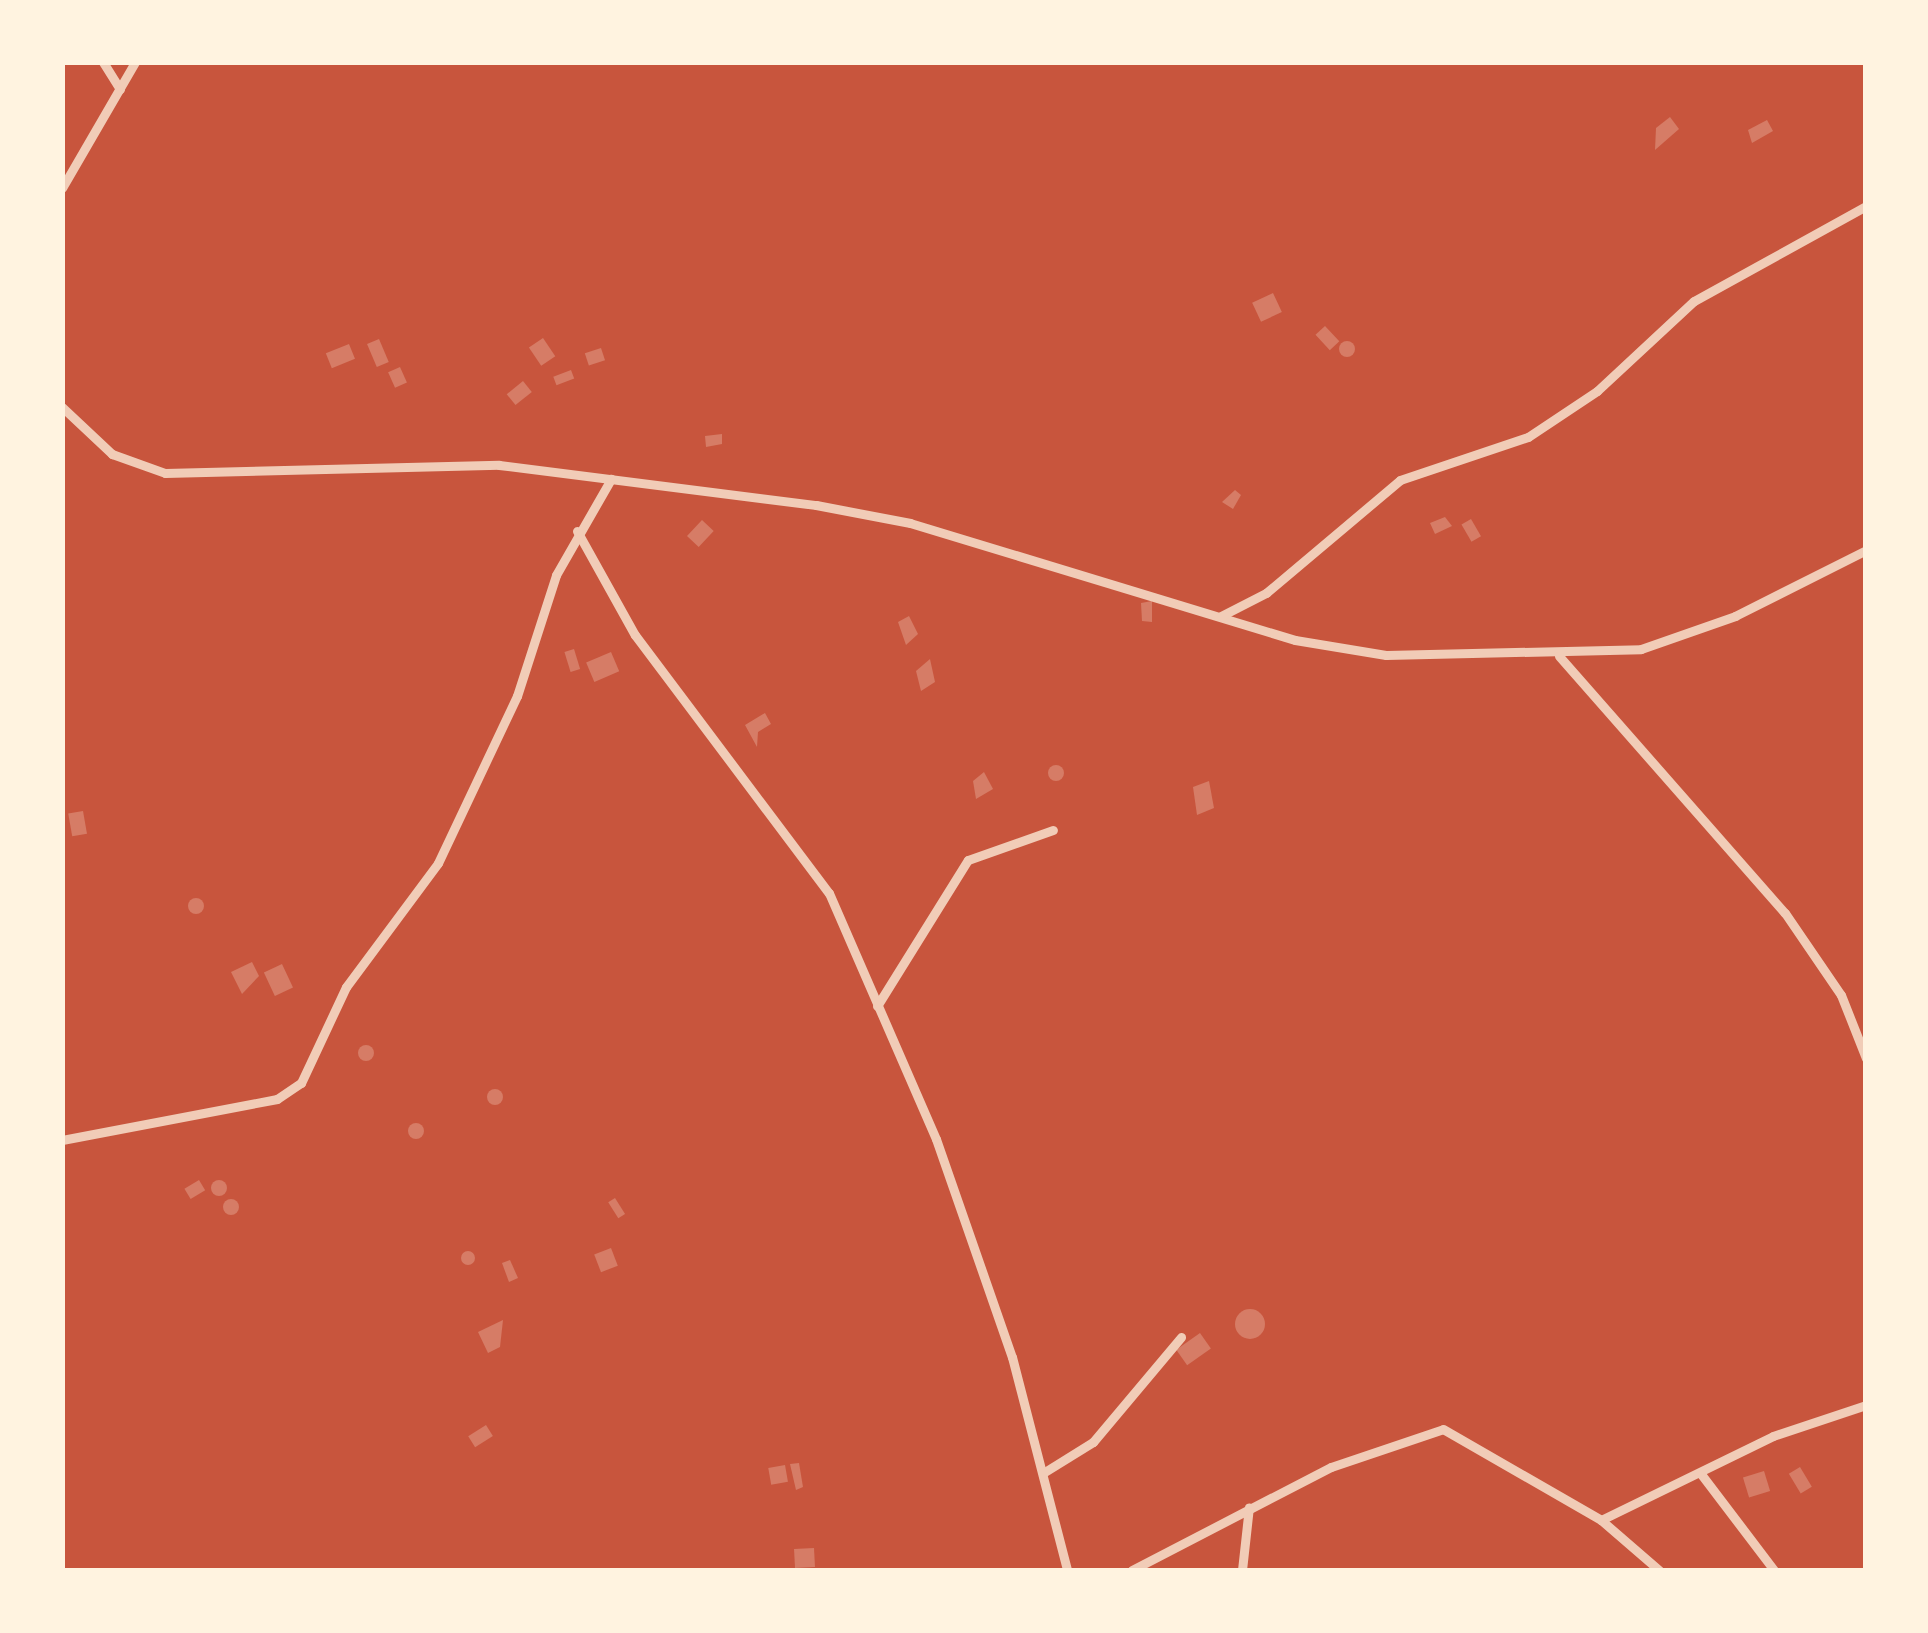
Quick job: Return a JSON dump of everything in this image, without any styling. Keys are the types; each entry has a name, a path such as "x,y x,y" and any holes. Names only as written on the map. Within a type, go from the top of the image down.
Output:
{"street":[{"path":"103,62 120,89"},
{"path":"62,188 135,62"},
{"path":"1221,616 1266,592 1400,480 1528,437 1597,391 1694,300 1866,206"},
{"path":"62,407 112,454 165,473 499,465 910,523 1221,616 1370,653 1559,656 1641,649 1694,631 1866,550"},
{"path":"62,1140 277,1099 301,1083 346,987 438,864 464,812 577,531 612,479"},
{"path":"577,531 635,635 814,868 936,1139 1043,1474 1068,1570"},
{"path":"1559,656 1785,912 1840,995 1866,1058"},
{"path":"877,1006 968,860 1052,830"},
{"path":"1043,1474 1093,1442 1182,1337"},
{"path":"1601,1520 1772,1436 1866,1405"},
{"path":"1132,1570 1331,1466 1443,1429 1601,1520 1659,1570"},
{"path":"1701,1474 1774,1570"},
{"path":"1242,1570 1250,1507"}],"building":[{"path":"1670,117 1679,129 1655,150 1656,128"},
{"path":"1767,120 1773,131 1752,143 1748,130"},
{"path":"1273,293 1282,312 1261,322 1252,303"},
{"path":"1325,326 1339,341 1330,350 1315,335"},
{"path":"543,338 555,356 541,366 529,348"},
{"path":"379,339 389,362 377,367 367,344"},
{"path":"1347,341 1355,349 1347,357 1339,349"},
{"path":"349,344 355,359 332,368 326,353"},
{"path":"601,348 605,360 589,366 585,353"},
{"path":"400,367 407,383 395,388 388,372"},
{"path":"571,370 574,378 556,385 553,377"},
{"path":"523,381 532,392 515,405 507,394"},
{"path":"722,434 722,444 706,447 705,436"},
{"path":"1235,490 1241,495 1233,509 1222,502"},
{"path":"1445,517 1452,526 1435,534 1430,523"},
{"path":"1471,519 1481,536 1471,542 1461,524"},
{"path":"702,520 714,531 699,547 687,536"},
{"path":"1152,601 1152,622 1142,621 1141,603"},
{"path":"909,616 918,634 906,645 898,622"},
{"path":"574,649 580,669 571,672 564,652"},
{"path":"611,652 619,671 594,682 586,663"},
{"path":"930,659 935,682 921,691 916,671"},
{"path":"765,713 771,724 758,732 757,747 745,725"},
{"path":"1056,765 1064,773 1056,781 1048,773"},
{"path":"984,772 993,789 976,799 973,781"},
{"path":"1209,781 1214,808 1197,815 1193,787"},
{"path":"83,811 87,834 72,836 68,814"},
{"path":"196,898 204,906 196,914 188,906"},
{"path":"252,962 259,976 242,994 231,972"},
{"path":"282,964 293,988 275,996 264,972"},
{"path":"366,1045 374,1053 366,1061 358,1053"},
{"path":"495,1089 503,1097 495,1105 487,1097"},
{"path":"416,1123 424,1131 416,1139 408,1131"},
{"path":"199,1180 205,1190 191,1199 184,1189"},
{"path":"219,1180 227,1188 219,1196 211,1188"},
{"path":"615,1198 625,1214 618,1218 608,1202"},
{"path":"231,1199 239,1207 231,1215 223,1207"},
{"path":"611,1248 618,1266 601,1272 594,1254"},
{"path":"468,1251 475,1258 468,1265 461,1258"},
{"path":"510,1260 518,1278 509,1282 502,1263"},
{"path":"1250,1309 1261,1313 1265,1324 1261,1335 1250,1339 1239,1335 1235,1324 1239,1313"},
{"path":"503,1320 500,1347 488,1353 478,1332"},
{"path":"1200,1333 1211,1349 1187,1365 1176,1350"},
{"path":"486,1425 493,1436 475,1447 468,1436"},
{"path":"799,1463 803,1487 796,1490 790,1464"},
{"path":"785,1465 788,1482 771,1485 768,1468"},
{"path":"1800,1467 1812,1487 1801,1493 1789,1474"},
{"path":"1764,1471 1770,1491 1749,1498 1743,1477"},
{"path":"814,1548 815,1567 795,1568 794,1549"}]}
